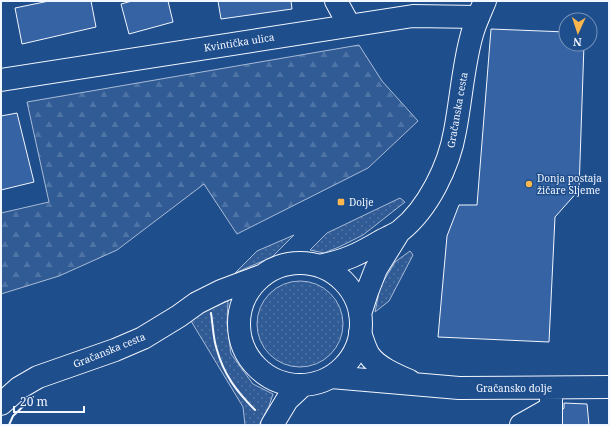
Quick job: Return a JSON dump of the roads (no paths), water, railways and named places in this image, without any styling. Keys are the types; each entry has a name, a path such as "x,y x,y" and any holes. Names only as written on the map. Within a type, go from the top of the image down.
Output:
{"main road":[{"path":"336,1 349,25"},
{"name":"Kvintička ulica","path":"1,80 349,25 413,16 482,9"},
{"name":"Gračanska cesta","path":"360,324 367,292 376,269 400,230 420,209 436,186 448,159 455,132 471,36 482,9"},
{"name":"Gračanska cesta","path":"319,266 337,263 356,256 400,230"},
{"path":"304,263 319,266 330,271 339,278 352,292 357,303 360,324 355,352 347,364 331,377 316,384 302,386 275,380 263,374 252,363 242,346 239,336 238,319 242,304 247,292 254,283 277,267 304,263"},
{"name":"Gračanska cesta","path":"1,404 19,388 38,377 115,350 136,341 179,316 197,303 221,291 262,276"},
{"name":"Gračansko dolje","path":"360,324 369,354 383,367 398,376 420,385"},
{"name":"Gračansko dolje","path":"331,377 459,388 551,407 609,387"},
{"path":"272,425 287,400 302,386"},
{"path":"521,425 551,407"}],"place":[{"name":"Donja postaja žičare Sljeme","path":"529,184"},
{"name":"Dolje","path":"341,202"}]}
